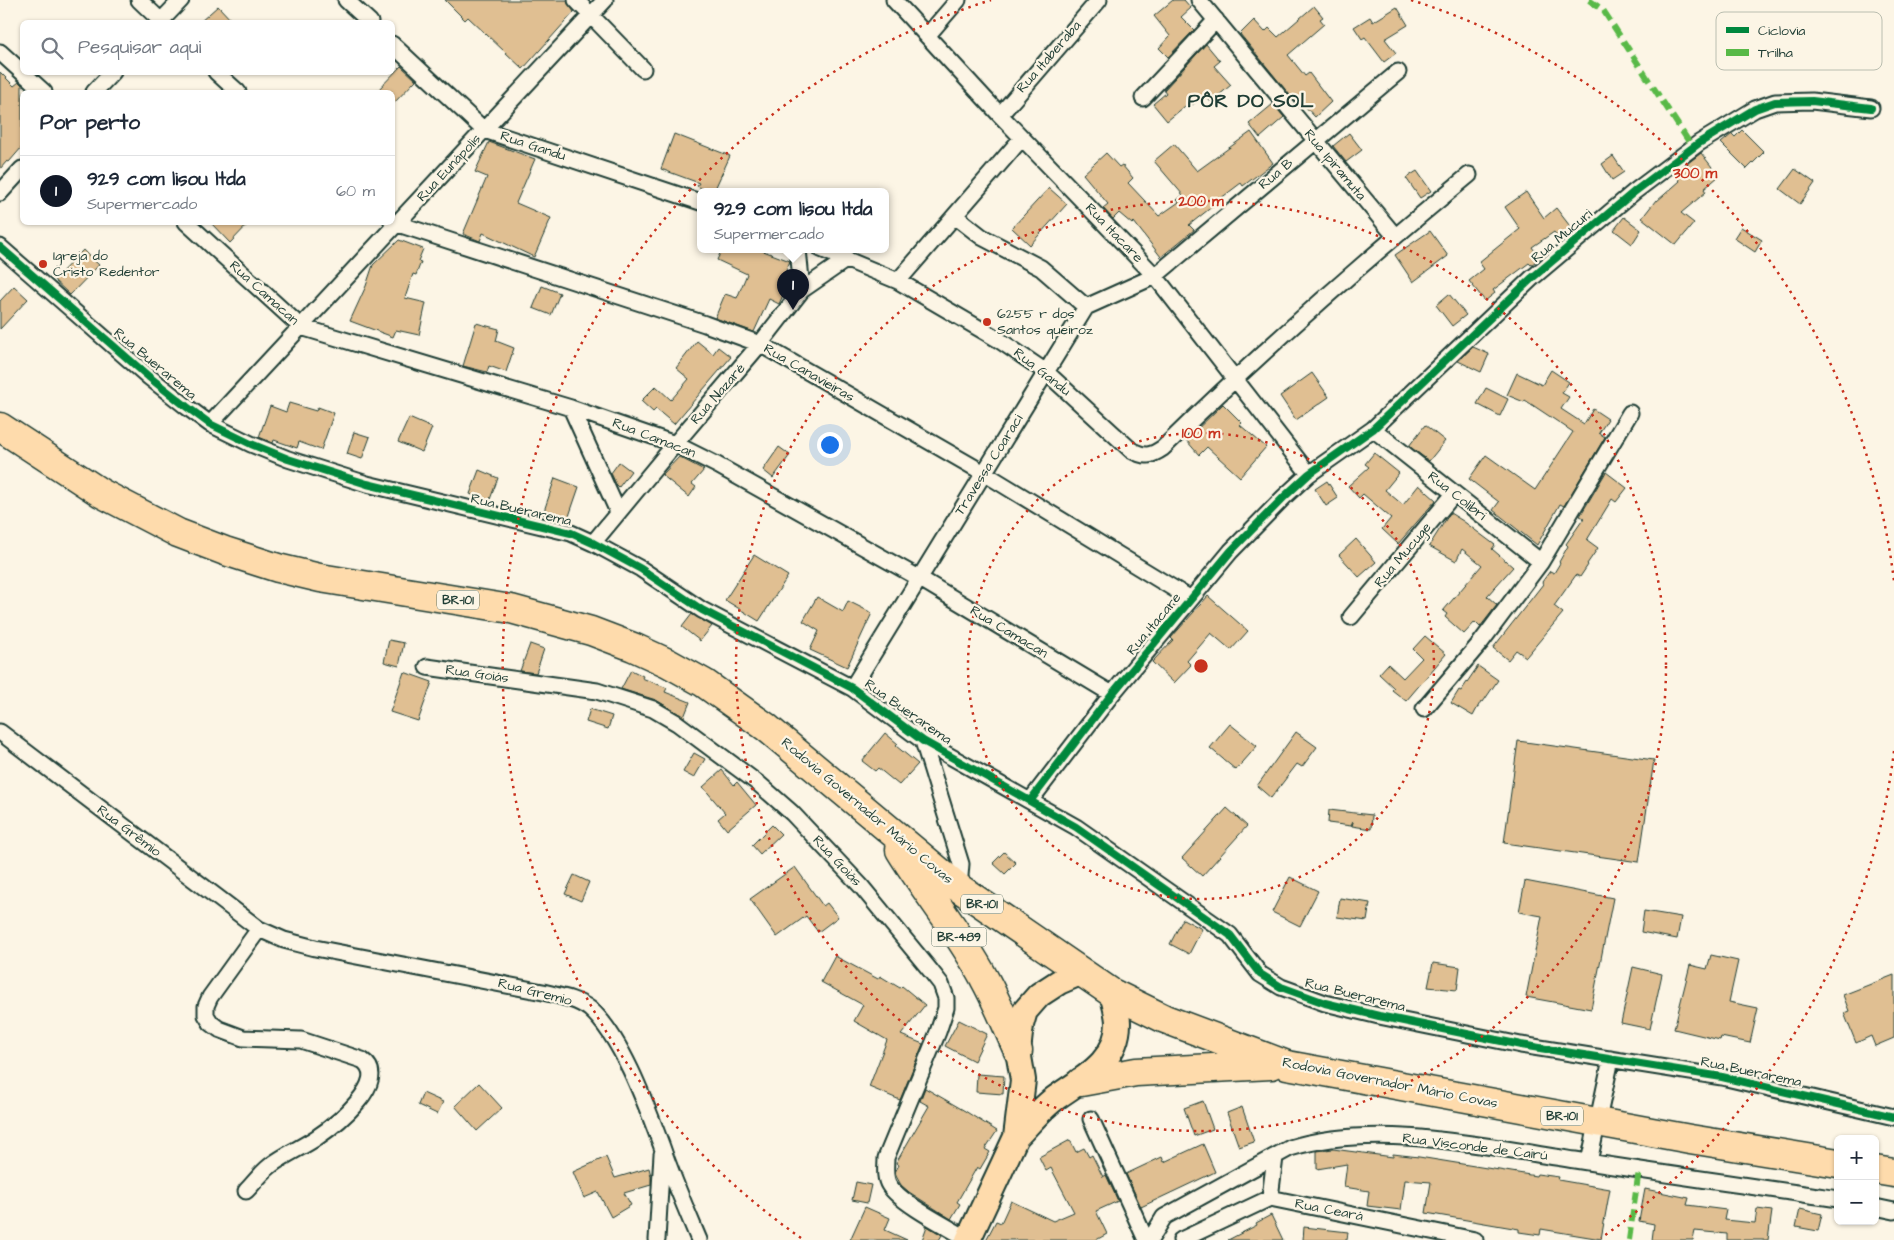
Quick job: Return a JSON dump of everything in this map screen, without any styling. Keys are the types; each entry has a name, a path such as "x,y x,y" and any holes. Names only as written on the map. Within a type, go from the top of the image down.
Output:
{"highway":[{"name":"Rodovia Governador Mário Covas","path":"0,427 101,493 178,533 225,551 278,568 320,578 511,608 590,631 633,647 668,663 704,683 772,732 959,888 1080,973 1112,993 1165,1019 1287,1065 1597,1122 1834,1162"},
{"name":"BR-489","path":"888,830 913,870 946,916 984,978 1018,1051"},
{"name":"BR-489","path":"1081,1082 1136,1072 1287,1065"}],"main road":[{"name":"BR-489","path":"968,1239 1016,1137 1023,1080 1018,1051 1021,1025 1025,1011 1039,995 1060,982 1080,973"},
{"name":"BR-489","path":"1016,1137 1055,1098 1081,1082 1104,1062 1114,1046 1118,1023 1112,993"},
{"path":"1023,1080 1037,1092 1055,1098"}],"street":[{"path":"139,0 159,20"},
{"path":"163,20 181,0"},
{"path":"346,0 368,20"},
{"path":"576,0 643,69"},
{"name":"Rua Eunápolis","path":"395,223 605,0"},
{"name":"Rua Itacare","path":"894,0 1000,115 1155,276 1309,474 1231,551 1112,694 1030,801"},
{"path":"927,36 958,0"},
{"name":"Rua Itaberaba","path":"1000,115 1099,0"},
{"name":"Rua Ipiramuta","path":"1199,0 1395,236"},
{"path":"1142,98 1216,20"},
{"name":"Rua Gandu","path":"395,47 484,130 697,201"},
{"path":"0,52 20,70"},
{"name":"Rua B","path":"1155,276 1398,72"},
{"path":"25,75 42,90"},
{"path":"96,90 110,75"},
{"path":"219,75 236,90"},
{"name":"Rua Mucuri","path":"1309,474 1373,429 1532,278 1634,192 1699,143 1755,109 1775,102 1812,101 1871,108"},
{"path":"898,281 1022,138"},
{"path":"0,193 20,171"},
{"path":"1234,378 1395,236 1469,175"},
{"path":"955,216 982,237 1041,268 1086,307 1155,276"},
{"name":"Rua Canavieiras","path":"395,223 705,324 760,344 984,473 1192,599"},
{"name":"Rua Camacan","path":"189,225 300,327 571,408 675,444 717,465 920,578 1112,694"},
{"name":"Rua Eunápolis","path":"210,424 393,225"},
{"name":"Rua Buerarema","path":"0,247 150,377 210,424 251,444 296,462 412,496 571,534 593,543 641,569 702,610 852,688 923,741 1076,827 1230,935 1260,974 1281,987 1324,1003 1379,1016 1521,1045 1722,1077 1894,1117"},
{"path":"798,253 802,290"},
{"name":"Rua Gandu","path":"832,253 898,281 999,340 1046,372 1131,450 1146,456 1152,455 1163,448 1234,378"},
{"name":"Rua Nazaré","path":"593,543 760,344 802,290 848,259"},
{"name":"Travessa Coaraci","path":"852,688 1086,307"},
{"path":"571,408 618,512"},
{"path":"1424,710 1481,642 1541,562 1630,413"},
{"name":"Rua Colibri","path":"1373,429 1541,562"},
{"name":"Rua Mucuge","path":"1352,617 1454,494"},
{"name":"Rua Goiás","path":"427,667 598,691 653,709 677,723 759,784 792,813 861,886 941,984 946,998 946,1008 886,1158 885,1170 888,1184 898,1195 968,1239"},
{"name":"Rua Grêmio","path":"0,732 259,930"},
{"path":"923,741 961,864 959,888"},
{"path":"246,1191 269,1166 334,1125 366,1091 371,1081 372,1072 369,1065 362,1060 300,1040 243,1038 219,1029 211,1023 206,1015 206,1006 210,997 259,930"},
{"name":"Rua Gremio","path":"259,930 284,940 315,948 387,960 543,992 571,999 589,1008 606,1026 624,1059 647,1108 699,1240"},
{"path":"1589,1162 1610,1059"},
{"path":"1091,1119 1146,1240"},
{"name":"Rua Visconde de Cairú","path":"1150,1240 1164,1217 1290,1148 1308,1142 1338,1137 1370,1136 1444,1140 1834,1198"},
{"path":"657,1240 662,1148"},
{"path":"1181,1240 1270,1198 1274,1157"},
{"name":"Rua Ceará","path":"1270,1198 1475,1240"},
{"path":"1879,1208 1894,1210"}],"building":[{"path":"445,0 566,0 574,12 523,69 468,17 465,20"},
{"path":"1173,0 1184,0 1191,8 1181,17 1194,30 1168,57 1159,48 1170,36 1154,16"},
{"path":"218,6 231,20 202,20"},
{"path":"1314,6 1323,17 1320,19 1324,24 1288,55 1305,76 1309,73 1331,102 1315,117 1301,102 1298,105 1240,34 1254,20 1265,32 1269,28 1278,37"},
{"path":"1397,7 1408,25 1385,39 1396,53 1384,62 1365,37 1362,39 1354,27 1370,17 1373,22"},
{"path":"1206,44 1220,61 1214,66 1231,85 1211,102 1204,95 1192,105 1190,102 1167,121 1153,104 1166,93 1164,90"},
{"path":"401,66 416,80 395,102 395,90 378,90 392,75 395,75 395,72"},
{"path":"0,72 14,86 19,82 22,85 22,90 20,90 20,149 0,169"},
{"path":"1273,104 1284,117 1260,138 1249,124"},
{"path":"1742,130 1764,152 1747,169 1721,143 1732,134 1735,137"},
{"path":"1251,132 1273,163 1243,186 1241,183 1212,205 1189,225 1194,230 1161,257 1134,222 1132,224 1119,213 1113,219 1103,208 1108,204 1083,174 1106,153 1119,167 1122,165 1133,178 1128,183 1159,216 1179,202 1177,200 1183,195 1154,161 1174,144 1197,171"},
{"path":"1349,133 1362,150 1346,162 1333,146"},
{"path":"674,134 730,156 715,188 701,188 697,186 699,183 661,169"},
{"path":"489,142 535,159 516,203 551,218 534,257 483,233 480,241 463,234 487,177 475,172"},
{"path":"1701,153 1719,176 1704,189 1706,192 1681,213 1694,223 1676,245 1642,218 1656,200 1680,181 1674,174"},
{"path":"1613,156 1624,172 1612,180 1602,164"},
{"path":"1795,169 1815,183 1800,204 1780,189"},
{"path":"1417,171 1431,191 1420,198 1406,178"},
{"path":"1049,188 1067,204 1030,245 1012,228"},
{"path":"1526,192 1544,218 1556,208 1573,230 1560,240 1554,232 1532,247 1540,258 1531,265 1529,263 1493,290 1495,293 1485,301 1469,281 1484,269 1479,262 1520,229 1505,207"},
{"path":"1624,217 1641,230 1632,244 1614,230"},
{"path":"213,225 247,225 230,243"},
{"path":"1741,227 1762,240 1755,252 1734,238"},
{"path":"1430,231 1448,256 1413,282 1395,255"},
{"path":"399,240 423,249 418,261 421,262 416,275 413,274 405,298 426,303 419,335 396,330 393,337 350,321 366,286 373,265"},
{"path":"83,250 99,265 70,295 54,280"},
{"path":"720,253 769,253 790,261 779,288 785,291 779,304 769,299 754,332 715,318 725,294 737,298 747,274 717,260"},
{"path":"14,286 28,299 0,329 0,301"},
{"path":"542,286 560,293 551,315 533,308"},
{"path":"1449,294 1466,315 1452,326 1436,305"},
{"path":"476,323 499,329 496,341 514,348 506,372 489,366 487,372 463,366"},
{"path":"697,341 713,354 718,347 731,357 674,424 656,409 653,412 641,401 656,386 671,400 689,379 676,368"},
{"path":"1473,347 1489,354 1481,372 1458,361"},
{"path":"1551,370 1569,382 1562,393 1569,397 1561,409 1584,424 1593,409 1608,419 1599,433 1605,437 1564,506 1560,504 1537,545 1493,510 1499,502 1469,479 1486,455 1535,490 1573,432 1525,400 1524,402 1507,395 1517,373 1542,385"},
{"path":"1312,373 1329,397 1296,420 1280,396"},
{"path":"1486,388 1508,399 1500,416 1477,404"},
{"path":"289,403 316,411 318,407 334,413 321,450 299,442 297,448 274,440 273,443 259,437 270,406 286,412"},
{"path":"1223,404 1242,423 1240,425 1266,447 1240,477 1207,447 1199,455 1186,440"},
{"path":"409,418 432,428 422,452 398,442"},
{"path":"1425,425 1445,441 1429,461 1409,446"},
{"path":"354,432 370,437 362,459 347,454"},
{"path":"779,447 790,455 773,478 763,470"},
{"path":"1374,453 1399,473 1385,490 1403,505 1419,485 1436,500 1398,544 1382,529 1391,518 1363,494 1359,498 1348,486 1369,467 1365,464"},
{"path":"679,457 704,470 692,484 696,487 689,497 662,475"},
{"path":"619,462 631,471 619,487 611,473"},
{"path":"479,470 498,478 489,502 470,494"},
{"path":"1606,472 1627,488 1616,502 1612,499 1587,540 1598,548 1580,577 1576,575 1554,606 1563,613 1526,657 1516,650 1508,660 1493,648 1543,584 1542,582 1550,571 1554,573 1568,546 1566,544 1584,518 1580,516"},
{"path":"555,478 579,487 567,522 543,514"},
{"path":"1327,481 1338,498 1326,506 1315,489"},
{"path":"1450,513 1495,545 1492,549 1513,567 1487,596 1497,605 1480,627 1475,622 1464,634 1445,617 1447,614 1443,611 1482,565 1462,549 1456,561 1429,546"},
{"path":"1356,539 1376,562 1359,577 1339,555"},
{"path":"754,555 788,576 759,621 725,600"},
{"path":"1208,596 1248,631 1231,650 1211,633 1187,661 1191,665 1174,683 1152,662 1173,640 1171,638"},
{"path":"817,597 843,612 848,601 872,613 847,667 810,650 819,631 803,621"},
{"path":"692,614 712,626 700,641 682,627"},
{"path":"1425,636 1446,654 1406,701 1392,690 1394,688 1379,674 1388,664 1403,678 1422,658 1413,649"},
{"path":"389,640 404,643 399,666 384,662"},
{"path":"530,644 544,649 536,673 520,671"},
{"path":"1478,666 1498,680 1483,702 1481,701 1473,716 1451,703"},
{"path":"631,670 643,676 642,678 667,688 665,692 690,702 684,717 656,700 621,689"},
{"path":"404,672 432,682 418,721 390,712"},
{"path":"590,709 612,716 608,729 586,722"},
{"path":"1230,724 1257,746 1236,770 1210,748"},
{"path":"1296,732 1317,747 1302,767 1297,764 1271,798 1257,786"},
{"path":"885,733 898,744 896,746 918,764 899,785 878,768 875,771 862,761"},
{"path":"1518,741 1654,760 1639,862 1504,843"},
{"path":"694,753 705,759 694,778 683,772"},
{"path":"722,770 734,785 737,782 756,805 727,830 718,819 725,813 703,787"},
{"path":"1227,808 1247,826 1202,876 1182,858"},
{"path":"1329,810 1372,815 1371,829 1352,826 1353,822 1351,826 1328,823"},
{"path":"772,825 781,834 760,854 752,845"},
{"path":"1004,852 1016,863 1005,874 993,863"},
{"path":"795,867 823,906 827,903 838,917 818,932 806,916 777,937 750,899"},
{"path":"574,875 589,882 581,901 565,894"},
{"path":"1290,877 1318,891 1300,926 1272,912"},
{"path":"1525,881 1613,898 1591,1009 1526,997 1542,916 1519,912"},
{"path":"1340,898 1370,903 1367,921 1337,917"},
{"path":"1644,911 1681,917 1677,939 1641,932"},
{"path":"1183,919 1202,929 1189,954 1170,944"},
{"path":"1711,955 1738,961 1729,1002 1758,1008 1750,1043 1721,1037 1720,1040 1674,1029 1690,965 1707,969"},
{"path":"835,956 878,979 880,976 900,988 902,986 925,1005 901,1035 923,1044 900,1100 869,1087 887,1040 854,1021 863,1005 821,982"},
{"path":"1433,963 1460,967 1457,990 1428,987"},
{"path":"1633,967 1662,974 1650,1029 1621,1023"},
{"path":"1894,975 1894,1038 1875,1046 1871,1036 1856,1043 1844,1013 1849,1011 1843,995"},
{"path":"959,1020 987,1034 974,1061 945,1046"},
{"path":"977,1074 1004,1076 1003,1094 976,1092"},
{"path":"479,1083 502,1108 477,1131 455,1106"},
{"path":"925,1088 997,1131 985,1149 990,1152 980,1169 977,1167 957,1202 960,1204 951,1219 909,1192 901,1185 895,1172 899,1165 896,1163 929,1106 920,1101"},
{"path":"423,1093 443,1102 437,1114 418,1105"},
{"path":"1203,1101 1213,1129 1194,1136 1184,1108"},
{"path":"1242,1107 1254,1142 1239,1147 1227,1113"},
{"path":"1070,1140 1076,1152 1084,1148 1089,1157 1092,1155 1103,1177 1106,1175 1118,1201 1096,1211 1107,1234 1096,1240 986,1240 996,1221 1001,1223 1011,1201 1053,1221 1074,1212 1051,1168 1046,1171 1039,1157"},
{"path":"1203,1144 1215,1172 1141,1207 1126,1174 1162,1157 1164,1162"},
{"path":"1333,1149 1393,1157 1393,1154 1419,1157 1536,1176 1537,1174 1559,1177 1558,1180 1610,1189 1601,1239 1541,1229 1540,1235 1519,1232 1519,1229 1426,1213 1431,1182 1405,1180 1401,1210 1367,1206 1369,1191 1344,1187 1347,1164 1317,1169 1317,1151"},
{"path":"606,1157 615,1178 649,1168 651,1176 651,1185 624,1193 631,1205 611,1217 598,1192 584,1198 573,1172"},
{"path":"856,1182 871,1185 867,1203 852,1200"},
{"path":"1645,1189 1689,1198 1687,1205 1726,1210 1724,1220 1755,1223 1757,1209 1772,1211 1768,1240 1727,1240 1727,1234 1695,1231 1693,1240 1652,1240 1654,1224 1639,1221"},
{"path":"865,1207 890,1218 885,1230 907,1240 850,1240"},
{"path":"1800,1209 1822,1214 1818,1231 1796,1227"},
{"path":"1271,1215 1283,1240 1228,1240 1257,1225 1256,1223"},
{"path":"927,1226 942,1235 939,1240 922,1240"},
{"path":"1304,1227 1348,1232 1347,1240 1303,1240"}],"marked path":[{"path":"1589,0 1603,10 1693,148"},
{"path":"1629,1240 1639,1170"}],"cycle path":[{"path":"1030,801 1112,694 1231,551 1284,497 1309,474 1373,429 1532,278 1634,192 1699,143 1755,109 1775,102 1812,101 1871,108"},
{"path":"0,247 149,377 210,424 288,459 367,484 571,533 593,543 641,569 702,610 852,688 923,741 1076,827 1230,935 1260,974 1281,987 1325,1003 1379,1016 1521,1045 1722,1077 1894,1117"}],"place":[{"name":"Igreja do Cristo Redentor","path":"43,264"},
{"name":"929 com lisou ltda","path":"793,310"},
{"name":"6255 r dos Santos queiroz","path":"987,322"}],"district":[{"name":"PÔR DO SOL","path":"1251,101"}]}
